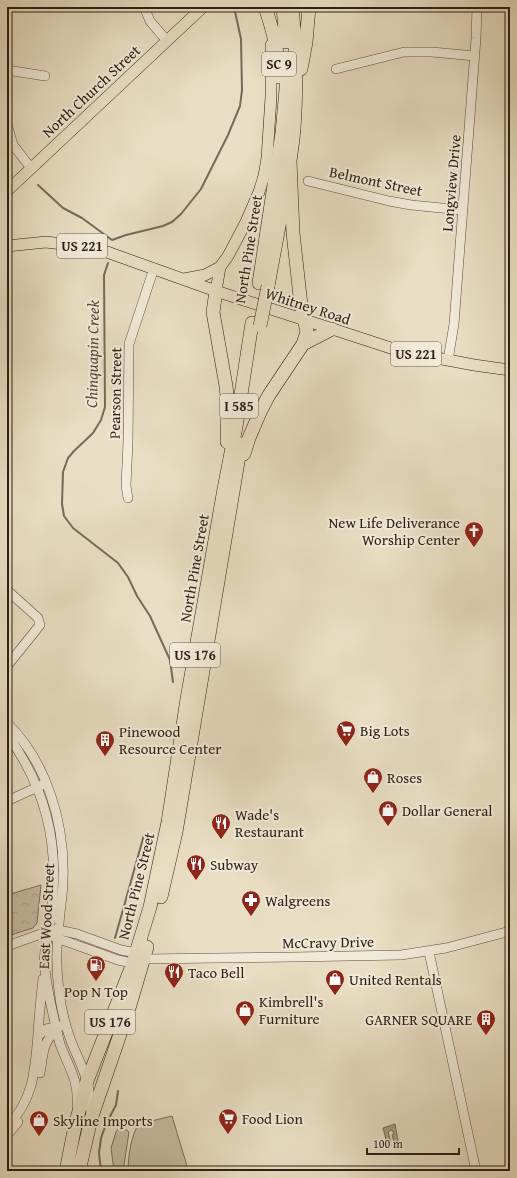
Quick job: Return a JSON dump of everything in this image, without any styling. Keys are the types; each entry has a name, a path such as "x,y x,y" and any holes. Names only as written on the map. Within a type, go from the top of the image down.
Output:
{"highway":[{"name":"SC 9","path":"264,7 274,36 277,51 280,107 283,123"},
{"name":"North Pine Street","path":"263,284 283,123 287,78 283,7"},
{"name":"North Pine Street","path":"66,1171 75,1126 88,1081 157,914 176,832 229,490 236,427 263,284 290,161 295,102 295,46 292,7"},
{"name":"SC 9","path":"295,102 306,42 309,7"},
{"path":"229,490 261,410 269,394 303,344 307,332 301,305 293,233 290,161"},
{"path":"216,291 213,312 224,367 228,406 229,490"},
{"path":"303,344 332,329"},
{"name":"North Pine Street","path":"79,1171 91,1119 130,1005 138,958"}],"main road":[{"path":"216,291 220,267 228,256 260,192 266,164 272,73 270,38 264,7"},
{"name":"North Church Street","path":"7,191 201,10"},
{"name":"Whitney Road","path":"7,246 46,242 67,244 106,252 216,291 400,351 510,370"},
{"path":"184,279 206,274 220,267"}],"street":[{"path":"144,7 150,21 167,42"},
{"name":"Longview Drive","path":"448,360 454,324 475,56 477,7"},
{"path":"336,69 404,52 416,51 475,56"},
{"path":"7,70 45,76"},
{"path":"7,124 13,144 31,168"},
{"name":"Belmont Street","path":"308,181 388,201 462,210"},
{"name":"Pearson Street","path":"128,498 126,486 129,344 154,268"},
{"path":"7,590 38,618 40,625 7,666"},
{"name":"East Wood Street","path":"7,723 27,746 42,786 56,815 62,853 63,880 58,935 58,982 66,1025 88,1081 91,1119"},
{"name":"East Wood Street","path":"7,734 42,786 48,819 54,867 53,905 48,933 45,968 51,1006 60,1045 72,1072 77,1088 78,1096 75,1126"},
{"path":"7,801 42,786"},
{"name":"McCravy Drive","path":"48,933 58,935 68,942 118,960 138,958 294,958 401,955 428,952 470,943 510,931"},
{"path":"7,946 48,933"},
{"path":"428,952 476,1171"},
{"path":"7,1126 22,1106 32,1085 36,1065 41,998 45,968"},
{"path":"41,998 51,1006"},
{"path":"38,1036 46,1029 56,1029 66,1025"},
{"path":"7,1134 26,1111 35,1093 39,1080 44,1048 48,1038 56,1029"},
{"path":"44,1048 52,1045 60,1045"},
{"path":"505,1171 510,1169"}],"green space":[{"path":"41,885 37,923 33,928 11,935 7,921 7,895"},
{"path":"172,1116 187,1166 170,1171 128,1171 129,1153 132,1140 139,1124"},
{"path":"118,1129 127,1130 129,1132 123,1171 114,1171 111,1148"}],"shaded area":[{"path":"395,1124 398,1141 394,1142 392,1135 394,1134 392,1130 388,1132 391,1146 388,1147 383,1128"}],"waterway":[{"name":"Chinquapin Creek","path":"112,240 163,226 172,222 181,214 201,189 228,135 240,106 242,90 241,39 234,7"},
{"path":"38,185 63,208 82,218 112,240"},
{"name":"Chinquapin Creek","path":"108,263 104,275 105,407 101,420 93,433 68,458 63,472 62,504 64,516 73,528 118,563 128,577 137,596 150,616 170,660 173,682"},
{"name":"Chinquapin Creek","path":"115,938 144,835"},
{"name":"Chinquapin Creek","path":"101,1171 99,1153 101,1138 106,1124 116,1105 118,1091"}],"place":[{"name":"New Life Deliverance Worship Center","path":"474,548"},
{"name":"Big Lots","path":"346,747"},
{"name":"Pinewood Resource Center","path":"105,757"},
{"name":"Roses","path":"373,794"},
{"name":"Dollar General","path":"388,827"},
{"name":"Wade's Restaurant","path":"221,840"},
{"name":"Subway","path":"196,881"},
{"name":"Walgreens","path":"251,917"},
{"name":"Pop N Top","path":"96,982"},
{"name":"Taco Bell","path":"174,989"},
{"name":"United Rentals","path":"335,996"},
{"name":"Kimbrell's Furniture","path":"245,1027"},
{"name":"GARNER SQUARE","path":"486,1036"},
{"name":"Food Lion","path":"228,1135"},
{"name":"Skyline Imports","path":"39,1137"}]}
